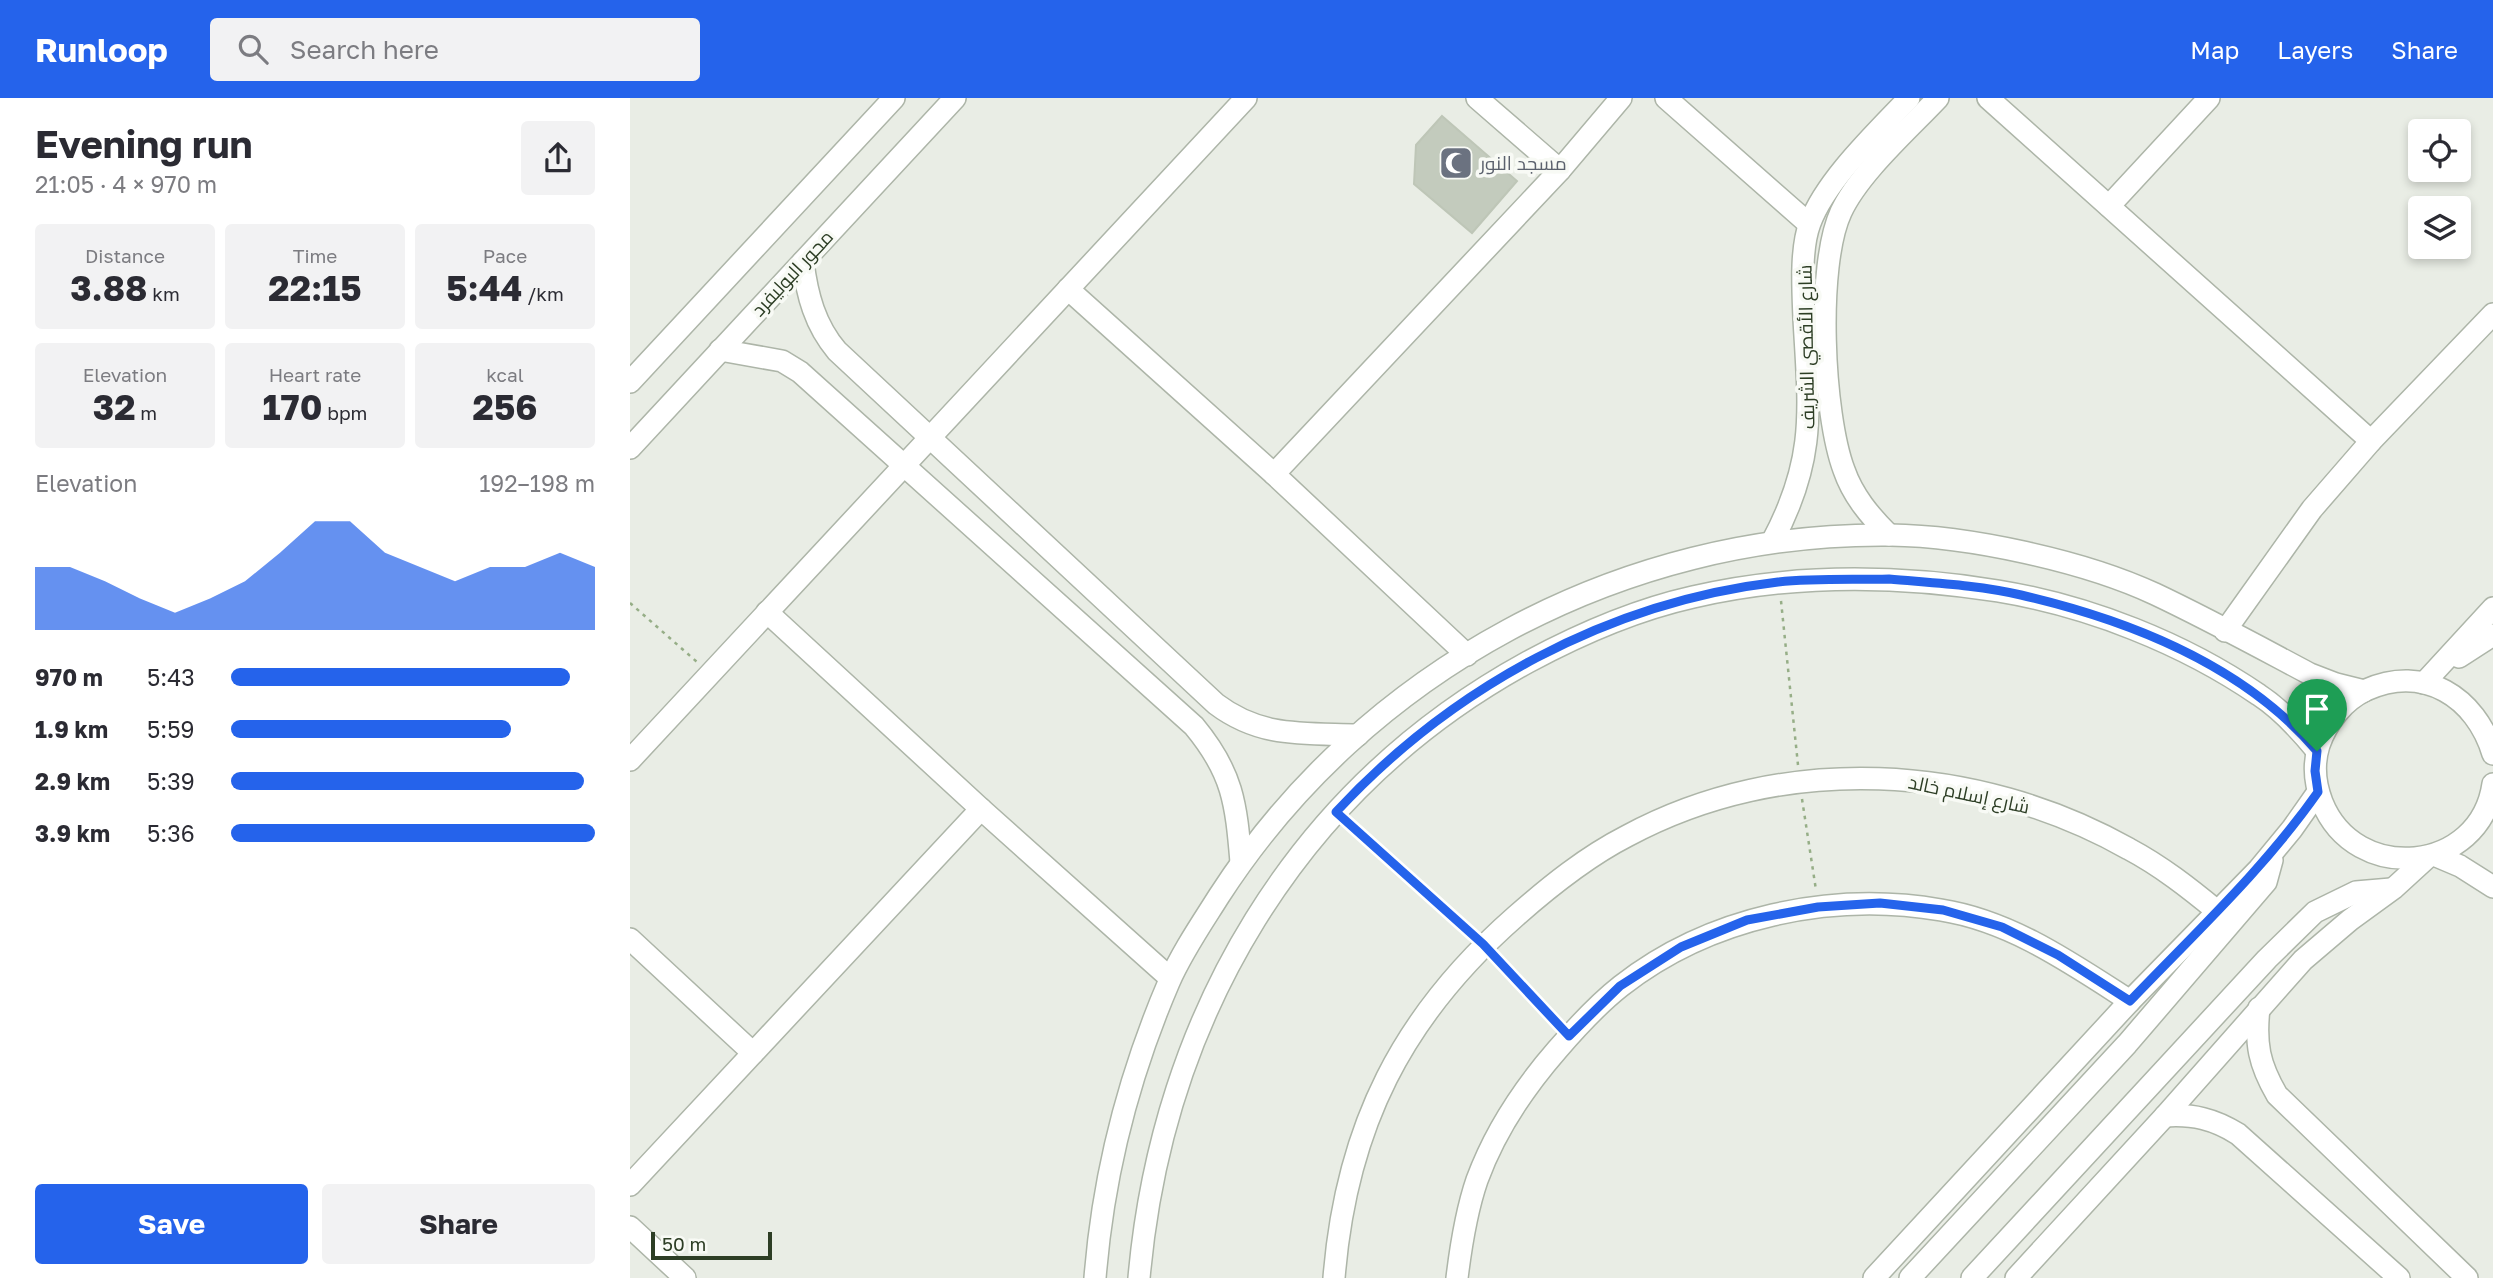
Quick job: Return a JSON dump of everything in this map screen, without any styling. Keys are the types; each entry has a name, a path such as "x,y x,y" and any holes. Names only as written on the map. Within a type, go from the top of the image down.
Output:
{"street":[{"path":"630,383 894,98"},
{"name":"محور البوليفرد","path":"630,448 955,98"},
{"path":"630,760 1246,98"},
{"path":"1477,98 1560,170"},
{"path":"1274,474 1560,170 1621,98"},
{"path":"1666,98 1809,223"},
{"name":"شارع الأقصي الشريف","path":"1772,542 1797,490 1808,434 1810,405 1803,290 1809,223 1833,182 1909,98"},
{"name":"شارع الأقصي الشريف","path":"1889,535 1871,517 1856,495 1844,472 1836,447 1826,347 1830,249 1840,214 1857,185 1938,98"},
{"path":"1988,98 2371,441"},
{"path":"2109,206 2209,98"},
{"path":"803,262 810,302 826,337 837,351 1216,704 1232,716 1267,730 1358,735"},
{"path":"1068,289 1274,474 1467,655"},
{"path":"2225,631 2312,509 2371,441 2493,314"},
{"path":"720,350 782,361 800,372 1194,726 1212,748 1225,772 1234,799 1241,862"},
{"path":"1094,1274 1107,1181 1142,1057 1170,978 1241,862 1293,798 1358,735 1400,700 1522,622 1588,592 1656,567 1727,550 1772,542 1889,535 2015,551 2085,569 2153,593 2310,674 2364,691"},
{"path":"1139,1278 1150,1188 1177,1089 1209,1007 1238,946 1271,892 1336,812 1397,752 1446,712 1499,678 1555,648 1620,619 1692,597 1779,582 1889,579 1955,584 2019,595 2083,612 2144,634 2260,695 2281,712 2317,751"},
{"path":"2424,683 2493,608"},
{"path":"767,612 1170,978"},
{"path":"2446,660 2459,657 2493,635"},
{"path":"2493,754 2477,717 2462,702 2444,690 2424,683 2404,681 2383,684 2364,691 2334,716 2323,732 2315,771 2318,792 2326,814 2341,833 2360,848 2382,857 2405,860 2432,855 2460,866 2493,887"},
{"name":"شارع إسلام خالد","path":"1334,1278 1341,1217 1351,1168 1377,1098 1412,1032 1434,1001 1483,944 1575,868 1626,836 1682,810 1740,792 1800,780 1909,780 1946,785 1994,795 2086,827 2171,874 2217,911"},
{"path":"2016,1278 2303,960 2350,919 2394,888 2432,855 2465,837 2481,816 2493,790"},
{"path":"1874,1278 2130,1001 2259,869 2318,792"},
{"path":"630,1185 981,809"},
{"path":"1910,1278 2127,1044 2266,882 2276,848"},
{"path":"1972,1278 2267,959 2315,912 2356,892 2394,888"},
{"path":"1457,1278 1462,1235 1477,1180 1501,1128 1531,1079 1569,1036 1620,986 1681,947 1747,920 1818,907 1880,903 1943,910 2002,927 2058,955 2130,1001"},
{"path":"630,939 753,1053"},
{"path":"2259,1008 2256,1031 2258,1054 2277,1095 2467,1278"},
{"path":"2165,1116 2184,1114 2203,1117 2238,1134 2399,1278"},
{"path":"630,1227 685,1278"}],"path":[{"path":"1779,582 1800,780 1818,907"},
{"path":"630,603 710,674"},
{"path":"1336,812 1483,944 1569,1036"}],"building":[{"name":"مسجد النور","path":"1442,116 1517,181 1472,233 1414,184 1416,145"}],"place":[{"name":"مسجد النور","path":"1456,163"}],"route":[{"path":"1889,579 1955,584 2019,595 2083,612 2144,634 2203,662 2260,695 2300,730 2317,751 2315,771 2318,792 2292,829 2259,869 2130,1001 2058,955 2002,927 1943,910 1880,903 1818,907 1747,920 1681,947 1620,986 1569,1036 1483,944 1336,812 1397,752 1446,712 1499,678 1555,648 1620,619 1692,597 1779,582 1889,579"}]}
